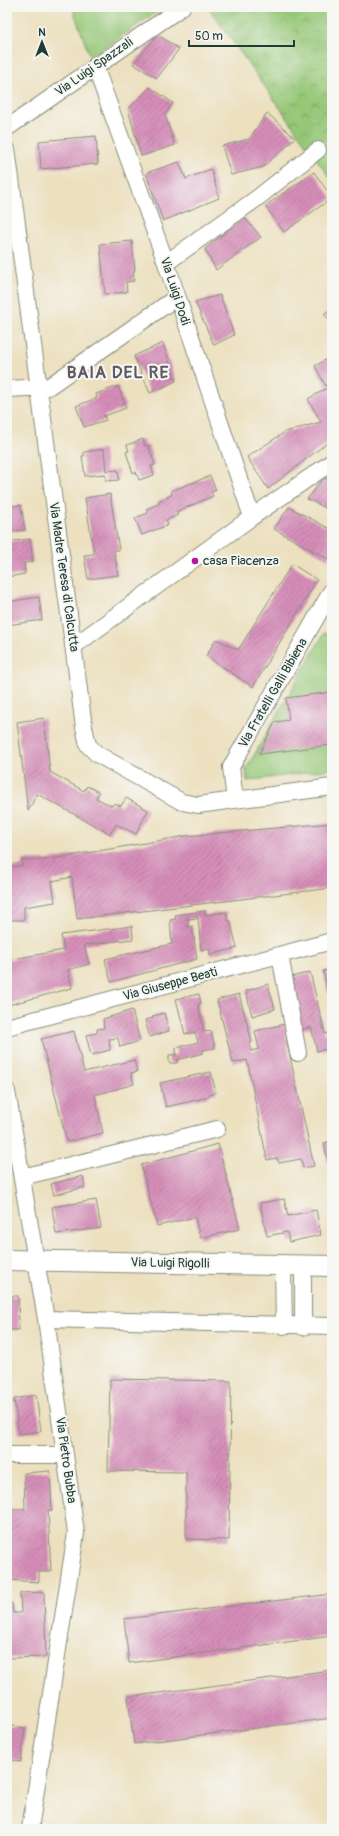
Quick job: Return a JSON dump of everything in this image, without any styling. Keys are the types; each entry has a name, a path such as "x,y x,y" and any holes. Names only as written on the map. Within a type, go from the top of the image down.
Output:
{"main road":[{"name":"Via Luigi Rigolli","path":"7,1260 332,1266"}],"street":[{"name":"Via Luigi Spazzali","path":"7,128 182,7"},
{"name":"Via Luigi Dodi","path":"95,66 166,263 252,517"},
{"name":"Via Madre Teresa di Calcutta","path":"7,149 86,741 93,752 182,802 198,805 332,787"},
{"path":"166,263 256,199 318,150"},
{"path":"7,389 39,389 52,385 177,297"},
{"path":"74,646 252,517 332,462"},
{"name":"Via Fratelli Galli Bibiena","path":"235,800 231,767 332,590"},
{"name":"Via Giuseppe Beati","path":"7,1027 332,941"},
{"path":"280,955 298,1053"},
{"name":"Via Pietro Bubba","path":"7,1091 46,1319 76,1534 30,1829"},
{"path":"22,1176 217,1129"},
{"path":"284,1326 293,1266"},
{"path":"293,1266 303,1327"},
{"path":"46,1319 303,1327 332,1326"},
{"path":"7,1455 65,1455"}],"green space":[{"path":"72,7 164,7 90,57"},
{"path":"208,7 332,7 332,181"},
{"path":"324,633 332,638 332,769 247,781 246,769"}],"building":[{"path":"158,35 179,49 157,78 133,64"},
{"path":"150,87 173,103 165,115 175,145 141,156 128,109"},
{"path":"267,113 295,138 263,167 231,175 222,146 249,139"},
{"path":"96,136 98,164 41,169 39,141"},
{"path":"179,162 186,179 211,169 219,198 163,221 146,173"},
{"path":"314,172 332,198 284,232 265,206"},
{"path":"244,217 261,237 216,270 205,249"},
{"path":"132,241 135,271 133,271 134,281 126,282 127,292 105,294 100,244"},
{"path":"220,295 234,335 214,345 195,302"},
{"path":"332,309 332,323 324,314"},
{"path":"163,343 176,381 150,393 134,356"},
{"path":"332,356 332,439 268,489 247,457 285,432 321,422 308,399 327,388 315,366"},
{"path":"118,386 126,408 104,416 106,420 84,427 76,406 97,398 96,394"},
{"path":"143,439 145,446 148,445 155,465 151,466 154,475 139,480 136,472 133,473 126,452 129,451 127,445"},
{"path":"104,449 106,471 118,470 119,480 106,481 105,474 85,476 82,456 84,456 84,452"},
{"path":"210,476 216,490 211,492 213,496 176,512 178,515 166,520 168,525 142,535 135,518 148,513 146,509 159,504 158,501 172,495 171,491"},
{"path":"324,478 332,480 332,511 307,499"},
{"path":"110,494 119,550 114,550 118,575 88,579 84,555 94,554 85,498"},
{"path":"21,505 25,530 7,532 7,507"},
{"path":"289,507 332,530 332,551 328,559 274,529"},
{"path":"30,539 33,562 24,563 25,574 7,577 7,542"},
{"path":"292,564 317,580 253,687 206,656 216,639 238,650"},
{"path":"39,597 42,620 7,625 7,602"},
{"path":"332,692 332,745 259,754 275,722 289,720 286,698"},
{"path":"44,718 50,772 84,791 87,786 99,792 96,798 112,806 114,803 121,806 126,798 148,810 136,834 116,824 110,834 37,794 28,811 17,722"},
{"path":"332,823 332,888 77,919 72,877 52,881 55,902 24,907 24,920 7,920 7,867 22,866 22,860 46,860 186,836"},
{"path":"205,911 205,915 226,912 228,921 230,920 237,948 210,955 209,948 201,950 198,918 188,919 188,927 192,926 197,959 111,982 105,959 172,944 170,920 176,919 175,915"},
{"path":"132,926 133,939 84,945 89,964 68,970 72,988 8,1005 7,960 64,950 61,935"},
{"path":"332,969 332,992 328,993 323,971"},
{"path":"310,972 325,1034 332,1032 332,1048 317,1051 311,1027 300,1030 288,978"},
{"path":"268,984 275,1009 252,1016 246,991"},
{"path":"199,994 201,1003 198,1004 204,1032 211,1031 215,1048 203,1050 203,1053 177,1060 177,1063 169,1063 169,1055 176,1055 176,1048 198,1042 195,1032 185,1034 176,999"},
{"path":"239,994 252,1042 250,1043 251,1051 259,1049 255,1031 285,1024 287,1043 314,1166 303,1168 301,1159 279,1163 277,1158 267,1160 247,1060 233,1063 217,1000"},
{"path":"132,1010 140,1041 120,1047 118,1038 109,1039 110,1050 91,1055 86,1035 97,1033 97,1029 104,1028 103,1019"},
{"path":"164,1013 169,1031 150,1037 145,1020"},
{"path":"74,1031 84,1072 134,1060 137,1072 131,1073 134,1084 95,1095 103,1133 67,1142 41,1039"},
{"path":"211,1072 216,1093 209,1095 209,1097 166,1107 160,1083"},
{"path":"332,1141 332,1177 331,1177 324,1143"},
{"path":"218,1144 240,1229 200,1238 195,1217 157,1226 141,1165"},
{"path":"83,1176 85,1187 54,1195 51,1184"},
{"path":"284,1199 288,1216 316,1210 321,1235 289,1242 287,1232 267,1236 260,1203"},
{"path":"96,1200 101,1228 56,1234 52,1207"},
{"path":"7,1296 18,1296 19,1330 7,1330"},
{"path":"110,1379 231,1381 229,1540 186,1539 186,1472 108,1471"},
{"path":"36,1395 41,1431 19,1434 14,1399"},
{"path":"50,1471 52,1510 48,1510 51,1572 39,1572 39,1582 7,1580 7,1509 25,1509 24,1473"},
{"path":"44,1592 46,1657 7,1658 7,1603 12,1603 13,1613 21,1613 20,1593"},
{"path":"332,1594 332,1636 129,1663 124,1619"},
{"path":"332,1670 332,1718 134,1744 128,1697"},
{"path":"7,1725 25,1728 21,1762 7,1759"}],"place":[{"name":"casa Piacenza","path":"195,561"}],"district":[{"name":"BAIA DEL RE","path":"118,372"}]}
